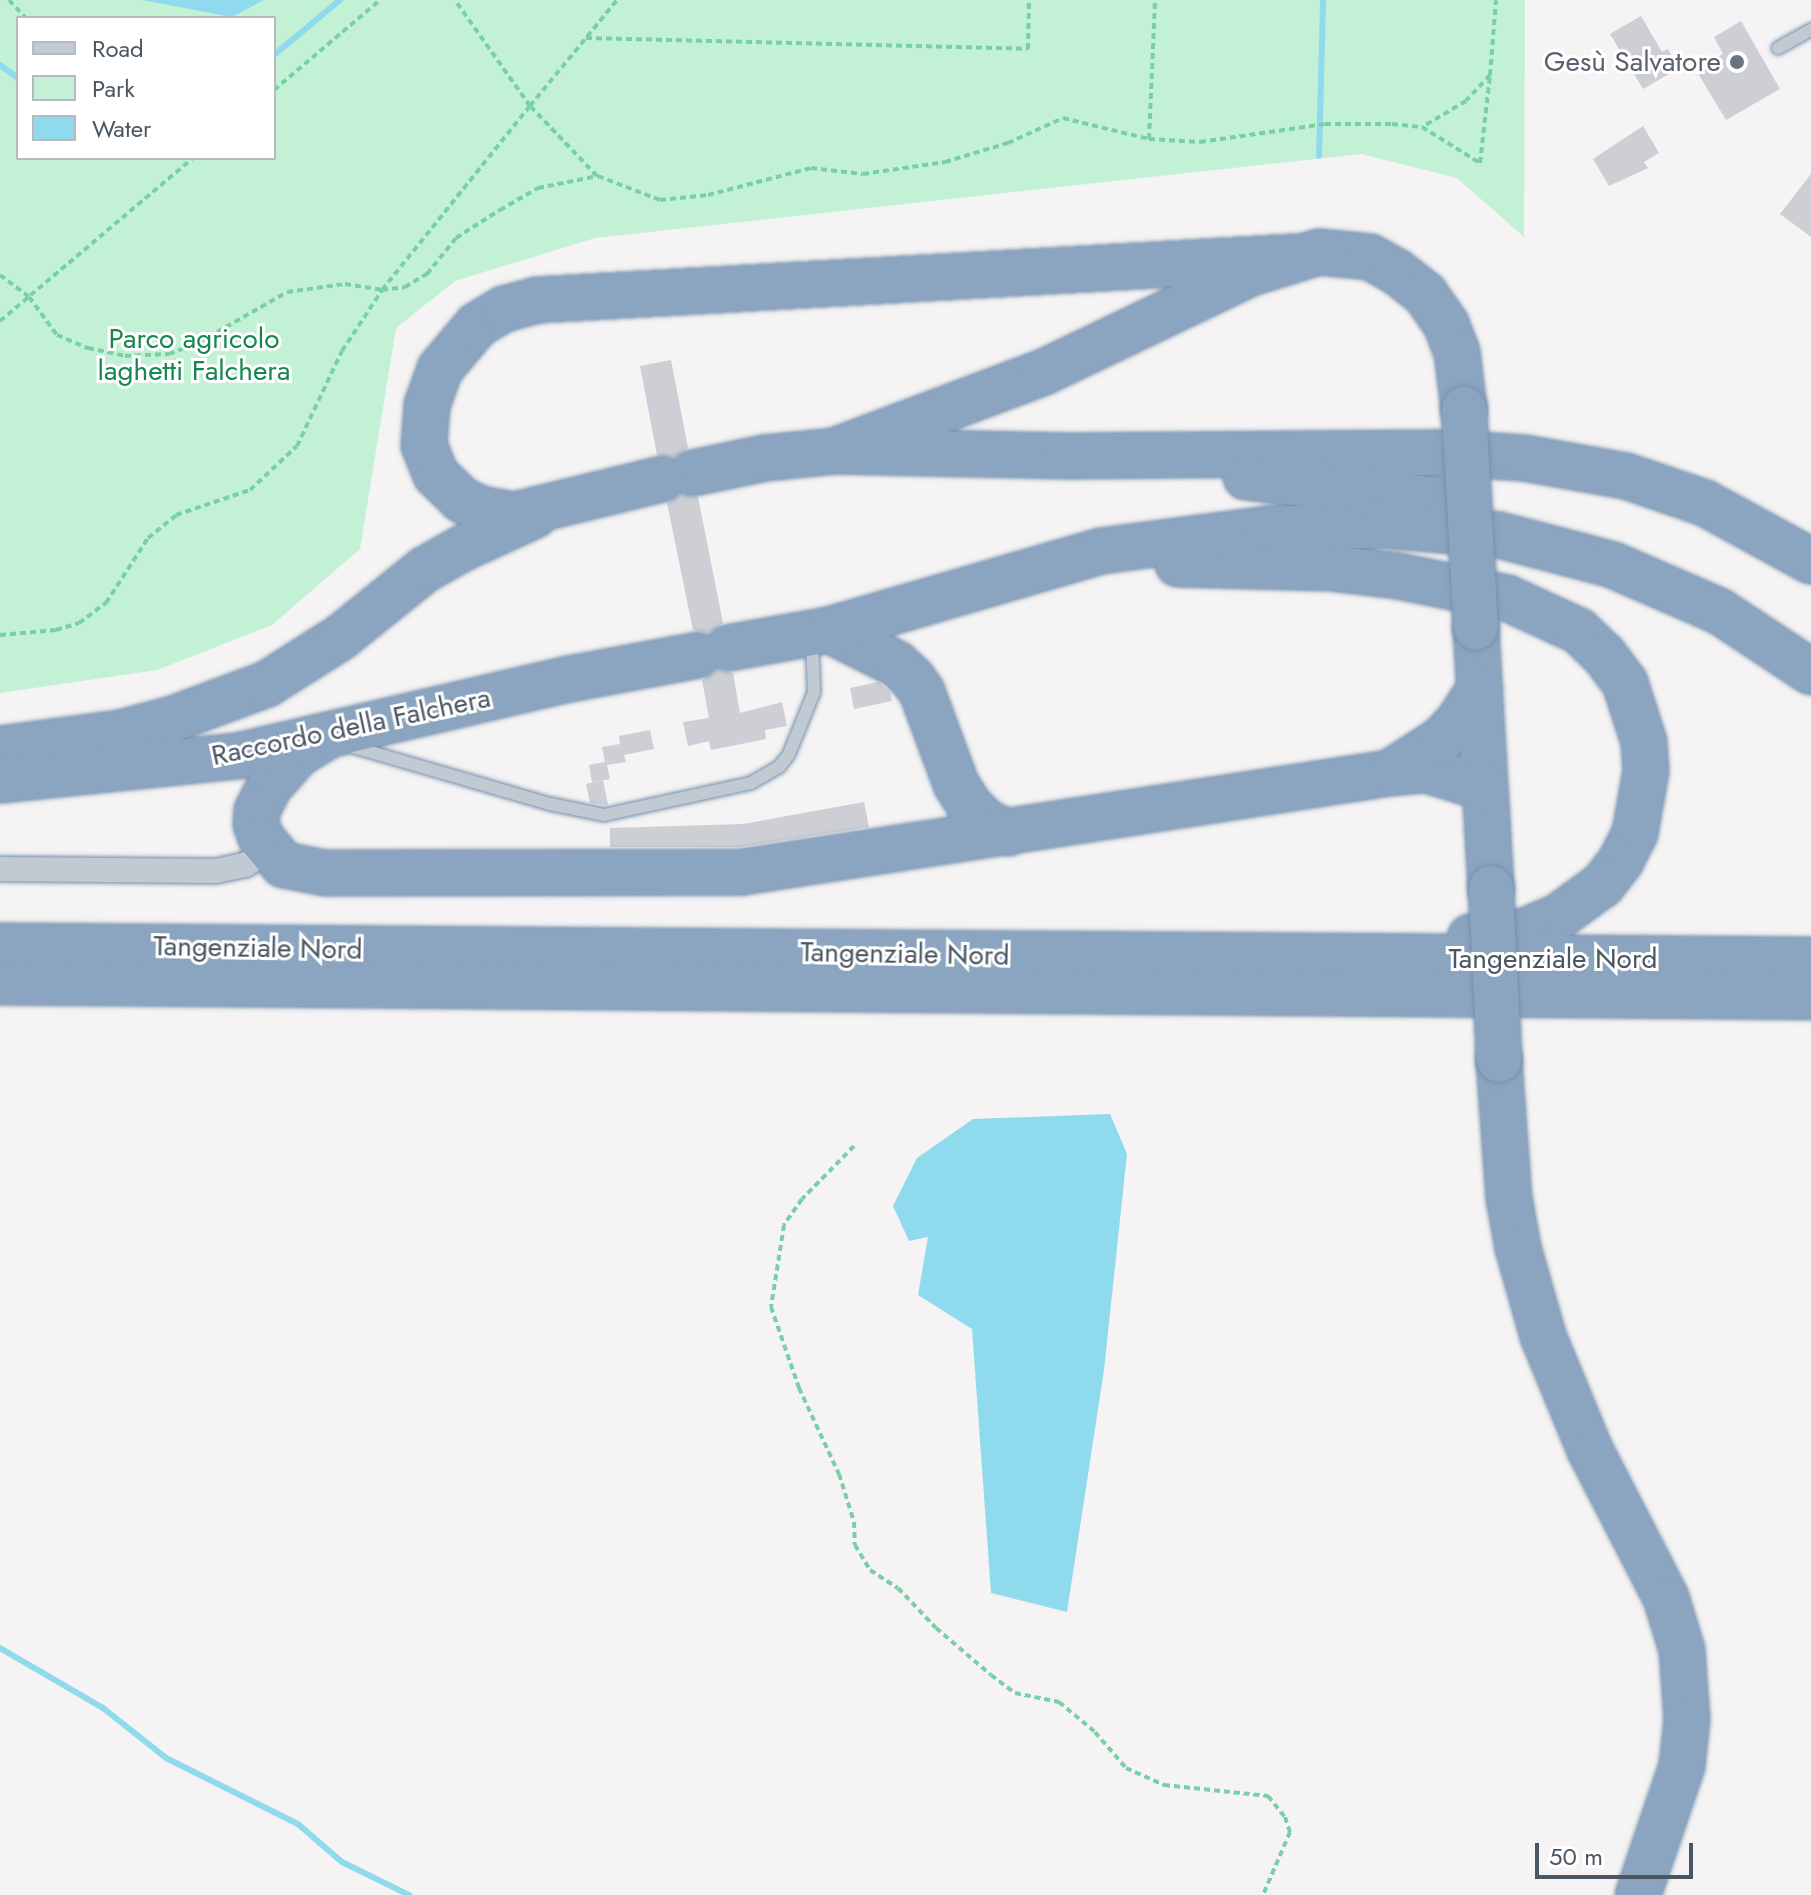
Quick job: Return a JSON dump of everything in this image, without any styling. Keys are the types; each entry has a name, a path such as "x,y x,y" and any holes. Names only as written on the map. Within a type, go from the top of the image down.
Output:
{"highway":[{"path":"834,451 1044,372 1251,273 1297,257 1319,252 1357,254 1382,263 1413,283 1438,309 1452,336 1461,372 1499,1060 1509,1198 1518,1248 1543,1336 1590,1450 1666,1598 1682,1650 1687,1707 1682,1766 1638,1895"},
{"path":"1297,257 537,300 504,309 464,336 440,369 424,428 427,460 447,489 481,509 514,515 765,458 834,451 1069,456 1449,453 1561,463 1626,476 1705,503 1767,533 1811,561"},
{"path":"1069,456 1478,505 1529,515 1664,558 1736,594 1811,644"},
{"name":"Raccordo della Falchera","path":"0,749 120,733 170,720 267,684 341,637 424,570 463,548 555,506"},
{"path":"1032,573 1101,551 1267,529 1384,525 1499,535 1613,565 1685,593 1753,631 1811,672"},
{"path":"1032,573 1225,563 1398,576 1507,598 1579,631 1604,655 1625,683 1638,712 1644,742 1646,771 1643,804 1635,833 1621,861 1581,902 1558,917 1525,931 1449,939 1359,959"},
{"name":"Raccordo della Falchera","path":"0,780 238,756 569,679 820,631 1032,573"},
{"path":"820,631 897,664 912,678 922,692 956,784 969,805 986,822 1009,833"},
{"path":"324,738 297,755 262,798 256,824 269,850 284,865 308,872 742,872 1389,773 1442,739 1458,722 1480,688"},
{"path":"911,848 936,803 942,779 941,741"},
{"path":"1389,773 1486,807"},
{"name":"Tangenziale Nord","path":"0,946 1359,959 1811,960"},
{"name":"Tangenziale Nord","path":"0,982 1811,997"}],"street":[{"path":"0,869 216,871 245,865 269,850"}],"lane":[{"path":"1778,48 1811,30"},
{"path":"324,738 550,804 604,815 751,783 779,767 789,754 814,692 820,631"}],"path":[{"path":"9,0 24,16"},
{"path":"276,88 380,0"},
{"path":"455,0 530,106 598,176 660,200 708,195 811,168 863,174 945,162 1008,143 1063,118 1149,139 1200,142 1325,124 1422,127 1480,163 1496,0"},
{"path":"0,635 56,630 79,623 106,603 148,538 176,515 250,490 276,468 297,446 342,351 382,290 617,0"},
{"path":"586,38 1028,49 1029,0"},
{"path":"1149,139 1155,0"},
{"path":"1422,127 1466,101 1490,75"},
{"path":"0,321 191,160"},
{"path":"0,275 29,297 57,335 88,348 125,356 169,354 200,342 287,292 345,284 382,290 405,287 427,274 456,238 538,188 598,176"},
{"path":"854,1146 802,1199 784,1225 771,1307 799,1388 839,1474 854,1522 855,1545 870,1570 898,1588 936,1628 991,1675 1015,1693 1059,1702 1095,1732 1126,1768 1164,1785 1268,1796 1285,1817 1290,1832 1263,1895"}],"green space":[{"name":"Parco agricolo laghetti Falchera","path":"0,0 1525,0 1524,237 1457,178 1361,154 595,238 455,281 396,328 360,549 272,625 157,670 0,693"}],"water":[{"path":"142,0 264,0 234,16"},
{"path":"1110,1114 1127,1154 1104,1370 1067,1612 991,1593 972,1329 918,1295 928,1237 909,1241 893,1206 917,1158 973,1119"}],"building":[{"path":"1641,16 1662,52 1668,49 1679,68 1643,89 1610,34"},
{"name":"Gesù Salvatore","path":"1741,21 1780,89 1726,120 1696,70 1723,54 1714,37"},
{"path":"1643,126 1659,153 1644,162 1648,168 1609,186 1593,159"},
{"path":"1811,174 1811,237 1780,214"},
{"path":"671,360 688,448 674,458 657,455 640,366"},
{"path":"681,494 698,497 723,623 709,633 693,630 667,503"},
{"path":"717,670 733,673 740,713 782,702 787,726 765,730 766,739 711,750 709,741 688,746 683,722 709,718 702,680"},
{"path":"878,682 890,692 892,701 854,709 850,688"},
{"path":"650,730 654,749 624,755 626,762 607,765 610,779 592,782 589,765 605,762 602,747 620,744 619,736"},
{"path":"603,780 608,805 590,803 586,784"},
{"path":"864,802 869,827 740,847 610,847 610,828 743,824"}],"waterway":[{"path":"276,53 340,0"},
{"path":"1319,156 1323,0"},
{"path":"0,65 16,77"},
{"path":"0,1648 103,1708 166,1758 298,1824 342,1862 409,1895"}],"place":[{"name":"Gesù Salvatore","path":"1737,62"}]}
